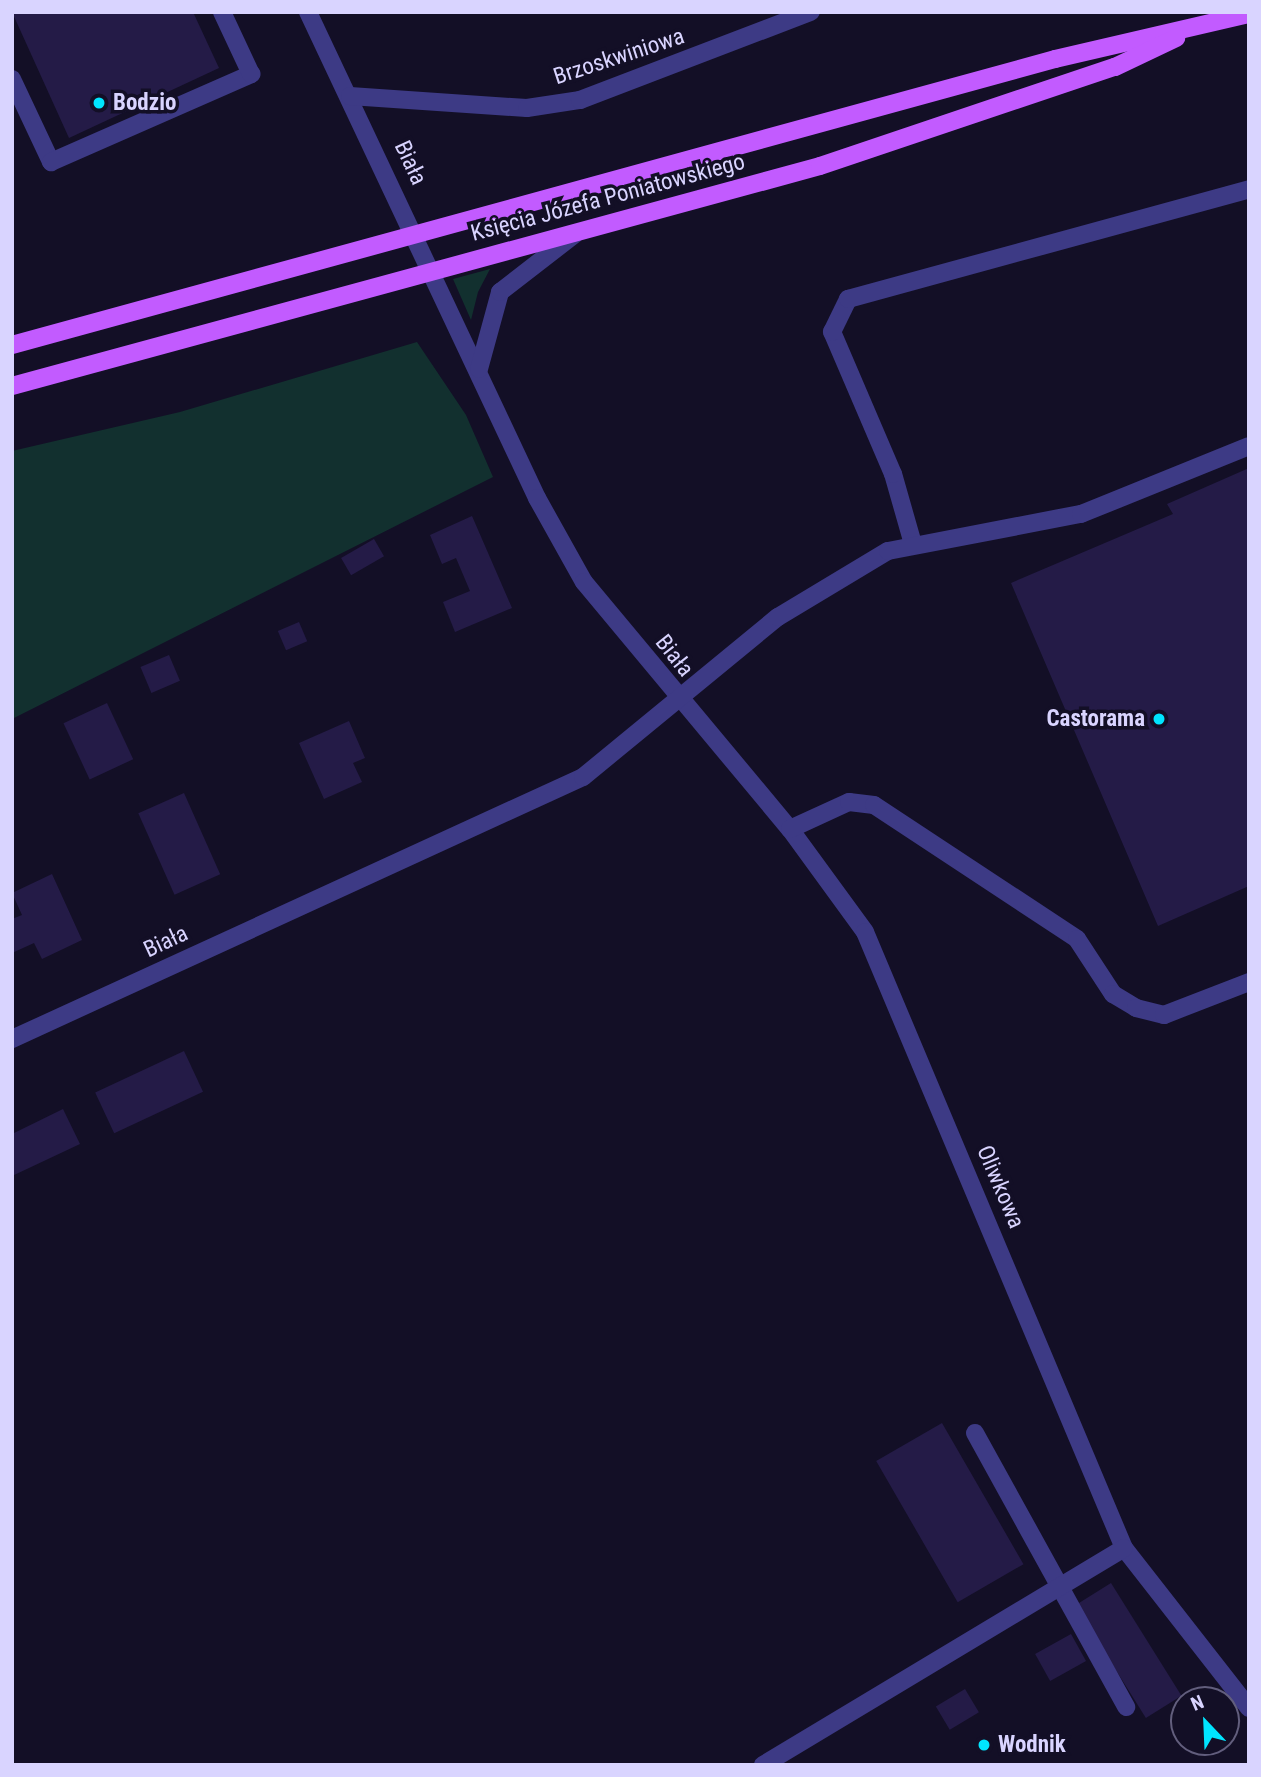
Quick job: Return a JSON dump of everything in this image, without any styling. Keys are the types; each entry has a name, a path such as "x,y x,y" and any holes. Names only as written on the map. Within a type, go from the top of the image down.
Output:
{"main road":[{"name":"Księcia Józefa Poniatowskiego","path":"12,345 415,232 1055,59 1249,14"},
{"name":"Księcia Józefa Poniatowskiego","path":"12,386 432,269 577,233 820,166 1005,107 1115,67 1205,25"}],"street":[{"path":"12,79 51,162 251,74 222,12"},
{"name":"Biała","path":"12,1039 583,777 679,702 584,582 537,498 351,96 308,12"},
{"name":"Brzoskwiniowa","path":"351,96 469,107 580,100 811,12"},
{"path":"913,544 893,474 832,332 848,299 1249,189"},
{"path":"479,369 500,292 577,233"},
{"path":"679,702 827,584 913,544 1081,514 1249,446"},
{"name":"Oliwkowa","path":"679,702 790,829 865,932 1124,1548 1249,1708"},
{"path":"790,829 849,802 874,805 1077,939 1113,994 1136,1008 1164,1015 1249,982"},
{"path":"975,1433 1056,1589 1126,1707"},
{"path":"763,1765 1124,1548"}],"green space":[{"path":"490,269 478,292 471,320 453,279"},
{"path":"417,342 466,415 493,477 12,719 12,451 180,412"}],"building":[{"name":"Bodzio","path":"12,12 193,12 219,68 69,138"},
{"name":"Castorama","path":"1249,468 1249,886 1158,926 1011,583 1173,514 1167,504"},
{"path":"472,516 512,608 455,632 443,602 470,591 456,558 442,564 430,535"},
{"path":"374,539 384,556 351,575 341,558"},
{"path":"299,622 307,641 286,650 278,631"},
{"path":"169,655 180,681 151,693 140,667"},
{"path":"107,703 133,759 90,779 63,723"},
{"path":"349,721 365,758 353,763 362,782 324,799 299,743"},
{"path":"184,793 220,874 175,895 138,813"},
{"path":"52,874 82,940 42,959 34,943 12,953 12,919 22,915 12,893"},
{"path":"184,1051 203,1092 114,1133 95,1092"},
{"path":"63,1109 80,1144 12,1176 12,1134"},
{"path":"942,1423 1023,1564 958,1602 876,1461"},
{"path":"1111,1583 1175,1686 1170,1686 1170,1703 1146,1718 1075,1605"},
{"path":"1071,1634 1086,1661 1050,1681 1035,1654"},
{"path":"965,1689 979,1712 950,1730 936,1707"}],"place":[{"name":"Bodzio","path":"99,103"},
{"name":"Castorama","path":"1159,719"},
{"name":"Wodnik","path":"984,1745"}]}
